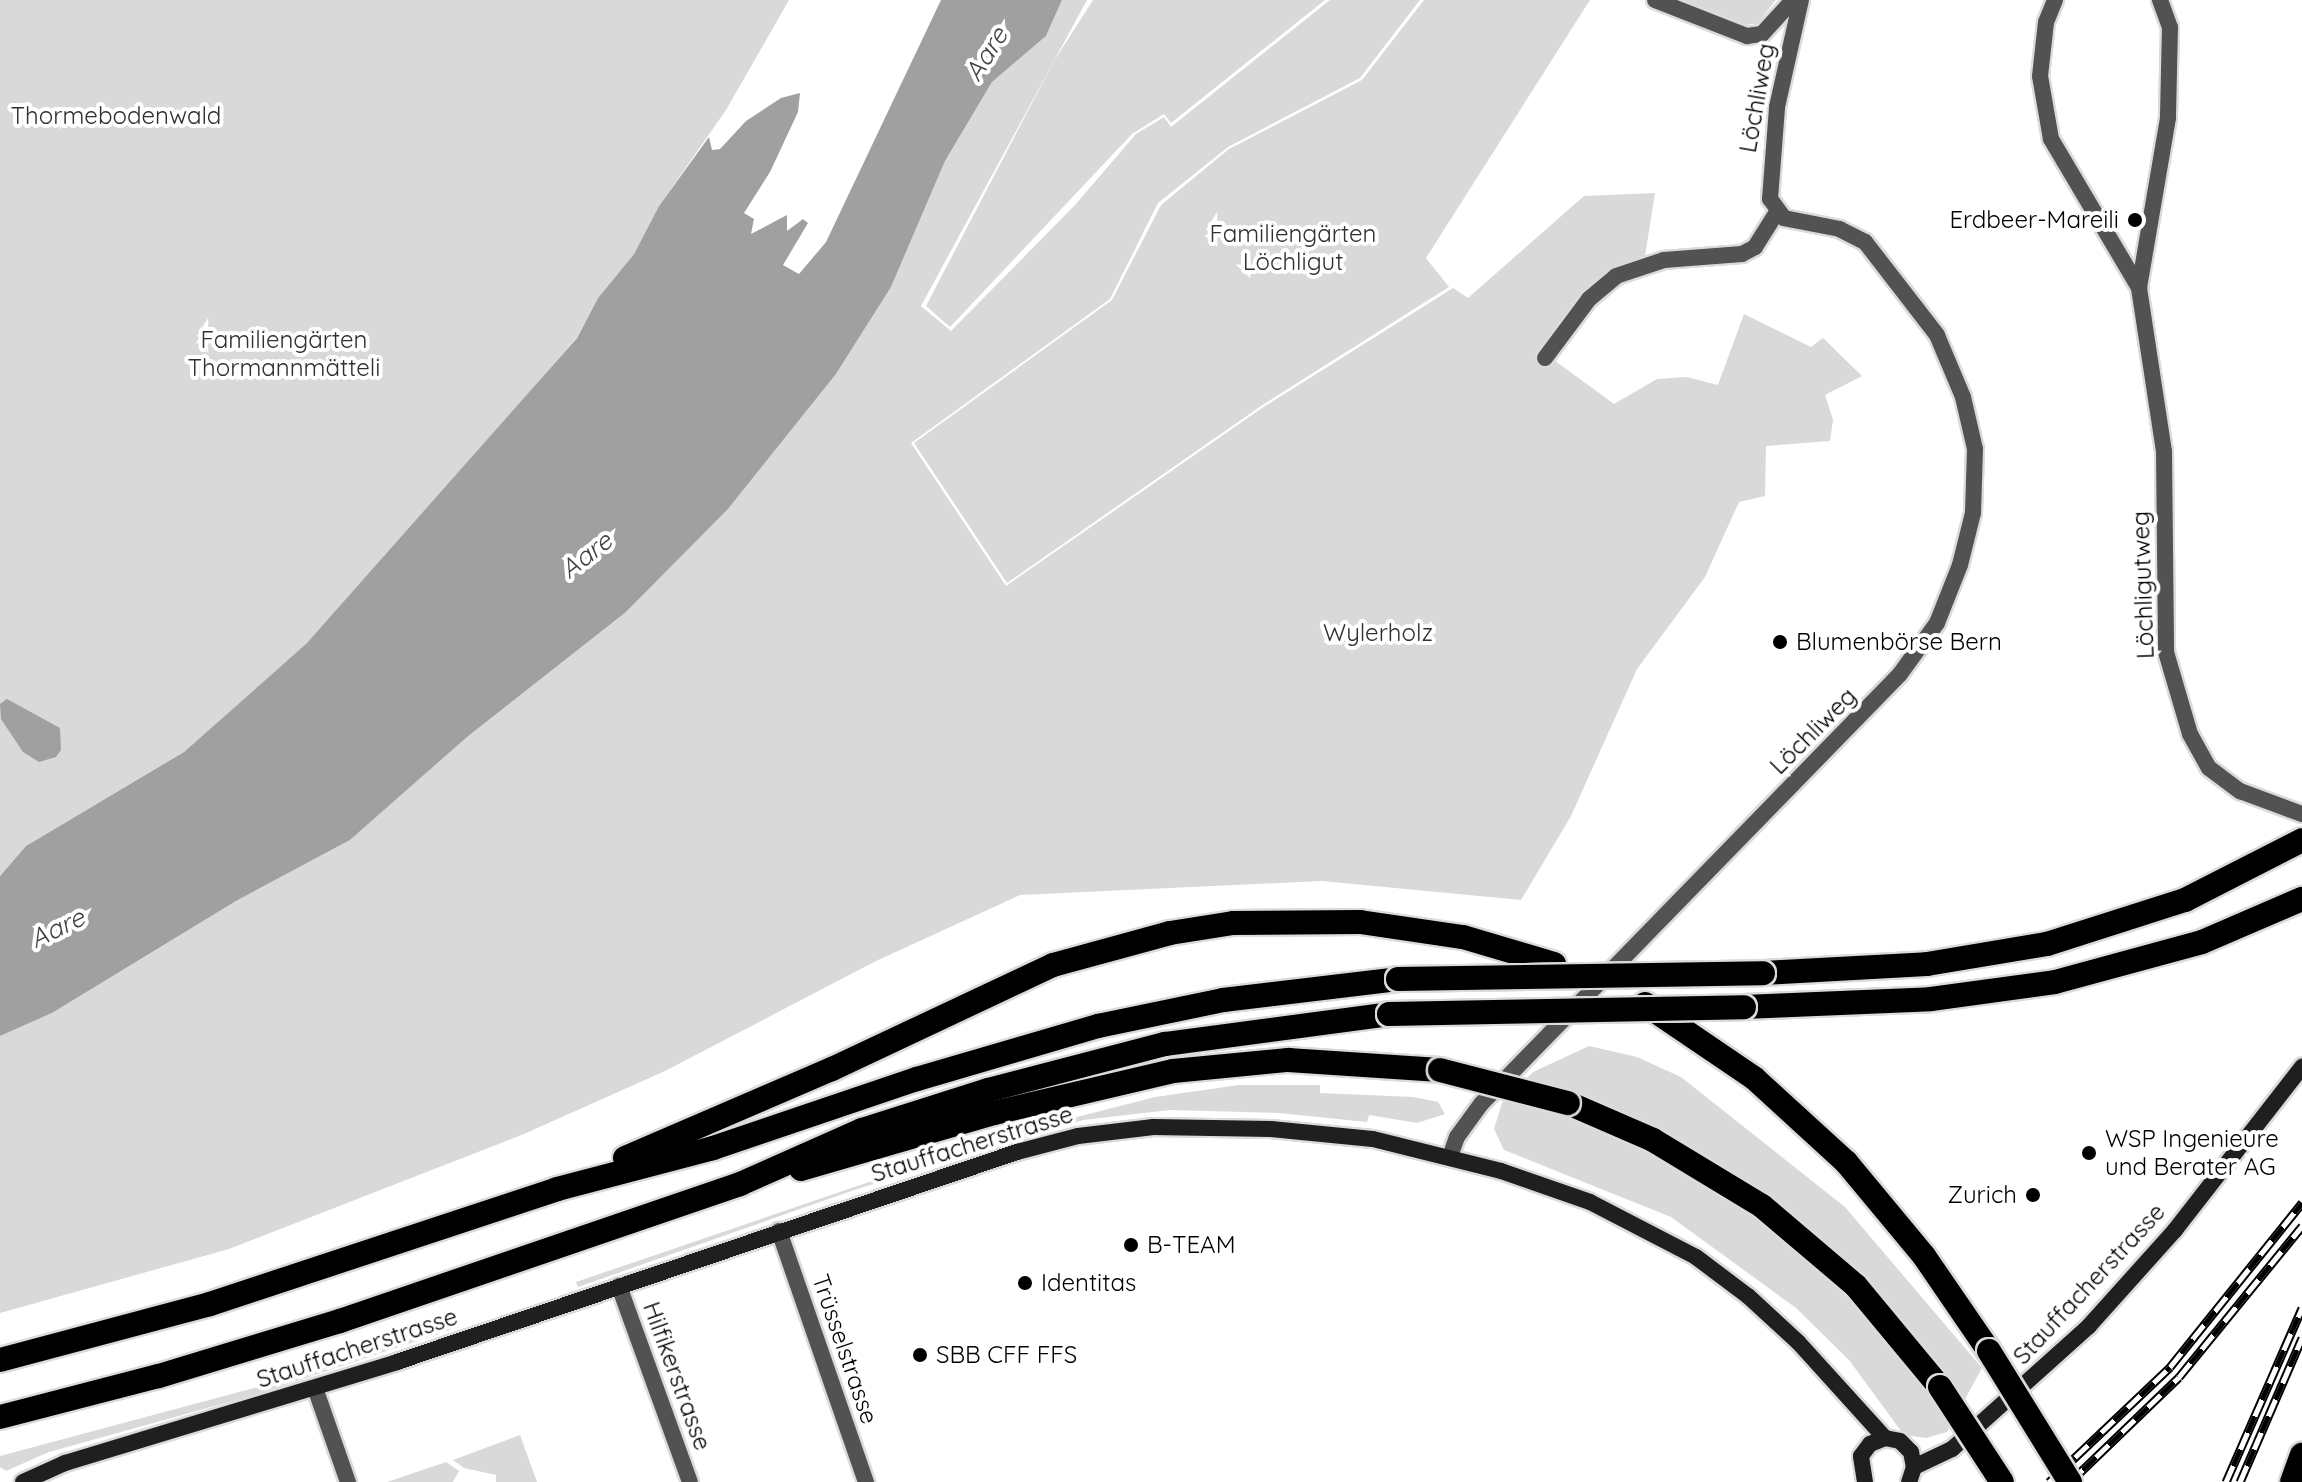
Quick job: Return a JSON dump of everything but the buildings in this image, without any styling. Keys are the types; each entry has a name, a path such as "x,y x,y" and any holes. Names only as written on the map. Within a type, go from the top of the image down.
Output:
{"highway":[{"path":"0,1360 210,1304 557,1189 713,1148 929,1075 1098,1026 1223,1000 1398,979 1763,973 1988,955 2108,928 2185,900 2302,840"},
{"path":"740,1184 862,1130 1047,1073 1230,1033 1389,1014 1744,1007 1994,991 2119,967 2202,942 2302,899"},
{"path":"557,1189 818,1076 1053,965 1170,933 1233,923 1360,922 1463,937 1554,964 1638,1000 1754,1078 1846,1162 1924,1256 1989,1351 2070,1482"},
{"path":"0,1417 266,1344 740,1184 1044,1100 1173,1071 1288,1060 1440,1070 1568,1103 1653,1140 1762,1206 1856,1286 1940,1387 2002,1482"},
{"path":"2292,1482 2302,1455"}],"street":[{"name":"Löchliweg","path":"1655,0 1747,36 1762,34 1793,0"},
{"name":"Löchliweg","path":"1450,1157 1457,1137 1481,1104 1900,674 1937,623 1960,565 1973,513 1975,449 1963,397 1937,335 1865,242 1840,229 1796,222 1777,212 1770,199 1769,173 1784,70 1801,0"},
{"name":"Löchligutweg","path":"2055,0 2046,22 2040,76 2051,139 2139,288"},
{"name":"Löchligutweg","path":"2160,0 2170,27 2168,118 2139,288 2162,436 2163,610 2175,692 2190,734 2209,768 2240,791 2302,814"},
{"path":"1545,358 1589,299 1616,276 1664,260 1742,254 1755,247 1777,212"},
{"name":"Stauffacherstrasse","path":"23,1482 65,1463 315,1388 1046,1143 1114,1130 1323,1133 1450,1157 1590,1202 1696,1257 1774,1319 1885,1438 1906,1446 1912,1474 1952,1449 2089,1326 2183,1221 2302,1067"},
{"name":"Trüsselstrasse","path":"779,1231 866,1482"},
{"name":"Hilfikerstrasse","path":"619,1286 690,1482"},
{"path":"315,1388 348,1482"},
{"path":"1865,1482 1861,1456 1870,1444 1885,1438"}],"green space":[{"name":"Familiengärten Thormannmätteli","path":"0,0 789,0 726,110 659,206 634,254 598,298 577,337 404,539 307,643 184,752 26,846 0,876"},
{"name":"Wylerholz","path":"1062,0 1087,0 921,306 951,331 1075,205 1136,134 1164,117 1171,127 1330,0 1420,0 1360,78 1228,147 1158,203 1110,299 911,443 1006,586 1262,408 1453,288 1468,298 1584,196 1655,193 1645,256 1615,268 1543,352 1614,404 1657,379 1687,377 1718,385 1744,314 1811,347 1823,338 1862,376 1825,395 1833,420 1830,441 1766,446 1765,496 1739,502 1705,577 1637,669 1571,816 1521,900 1322,881 1020,895 876,961 665,1071 524,1134 229,1249 0,1313 0,1036 52,1013 236,901 350,840 467,737 626,612 728,509 836,374 891,287 945,161 992,82 1046,36"},
{"path":"1093,0 1325,0 1171,123 1164,114 1132,134 950,327 926,306 1054,61"},
{"name":"Familiengärten Löchligut","path":"1424,0 1590,0 1426,258 1449,287 1261,406 1007,583 914,443 1112,300 1161,205 1229,149 1362,80"},
{"path":"1673,0 1776,0 1757,24 1742,25"},
{"path":"1589,1046 1637,1057 1681,1077 1845,1207 1982,1368 1947,1432 1926,1438 1904,1435 1849,1360 1796,1308 1671,1217 1504,1150 1494,1129 1502,1103 1533,1072"},
{"path":"1239,1085 1320,1085 1320,1093 1414,1097 1438,1102 1445,1114 1417,1123 1369,1115 1367,1122 1279,1113 1170,1110 1083,1120 857,1189 578,1287 576,1282 1007,1135 1155,1097"},
{"path":"457,1322 459,1327 261,1393 49,1452 6,1471 0,1467 0,1456 258,1387"},
{"path":"520,1435 537,1482 496,1482 496,1475 464,1468 453,1460"},
{"path":"446,1462 459,1471 453,1482 387,1482"}],"water":[{"name":"Aare","path":"941,0 1062,0 1046,36 992,82 945,161 891,287 836,374 728,509 626,612 467,737 350,840 236,901 52,1013 0,1036 0,876 26,846 184,752 307,643 577,338 598,298 634,254 659,206 709,137 712,150 720,149 746,121 781,98 800,93 798,112 770,172 744,213 754,219 751,234 787,215 787,231 803,219 808,223 783,265 799,274 826,242"},
{"path":"7,699 60,728 61,750 56,757 39,762 23,752 1,719 0,704"}],"railway":[{"path":"2049,1482 2170,1367 2302,1203"},
{"path":"2070,1482 2179,1377 2302,1226"},
{"path":"2226,1482 2302,1308"},
{"path":"2240,1482 2302,1338"}],"place":[{"name":"Erdbeer-Mareili","path":"2135,220"},
{"name":"Blumenbörse Bern","path":"1780,642"},
{"name":"WSP Ingenieure und Berater AG","path":"2089,1153"},
{"name":"Zurich","path":"2033,1195"},
{"name":"B-TEAM","path":"1131,1245"},
{"name":"Identitas","path":"1025,1283"},
{"name":"SBB CFF FFS","path":"920,1355"}],"park label":[{"name":"Thormebodenwald","path":"116,116"}]}
